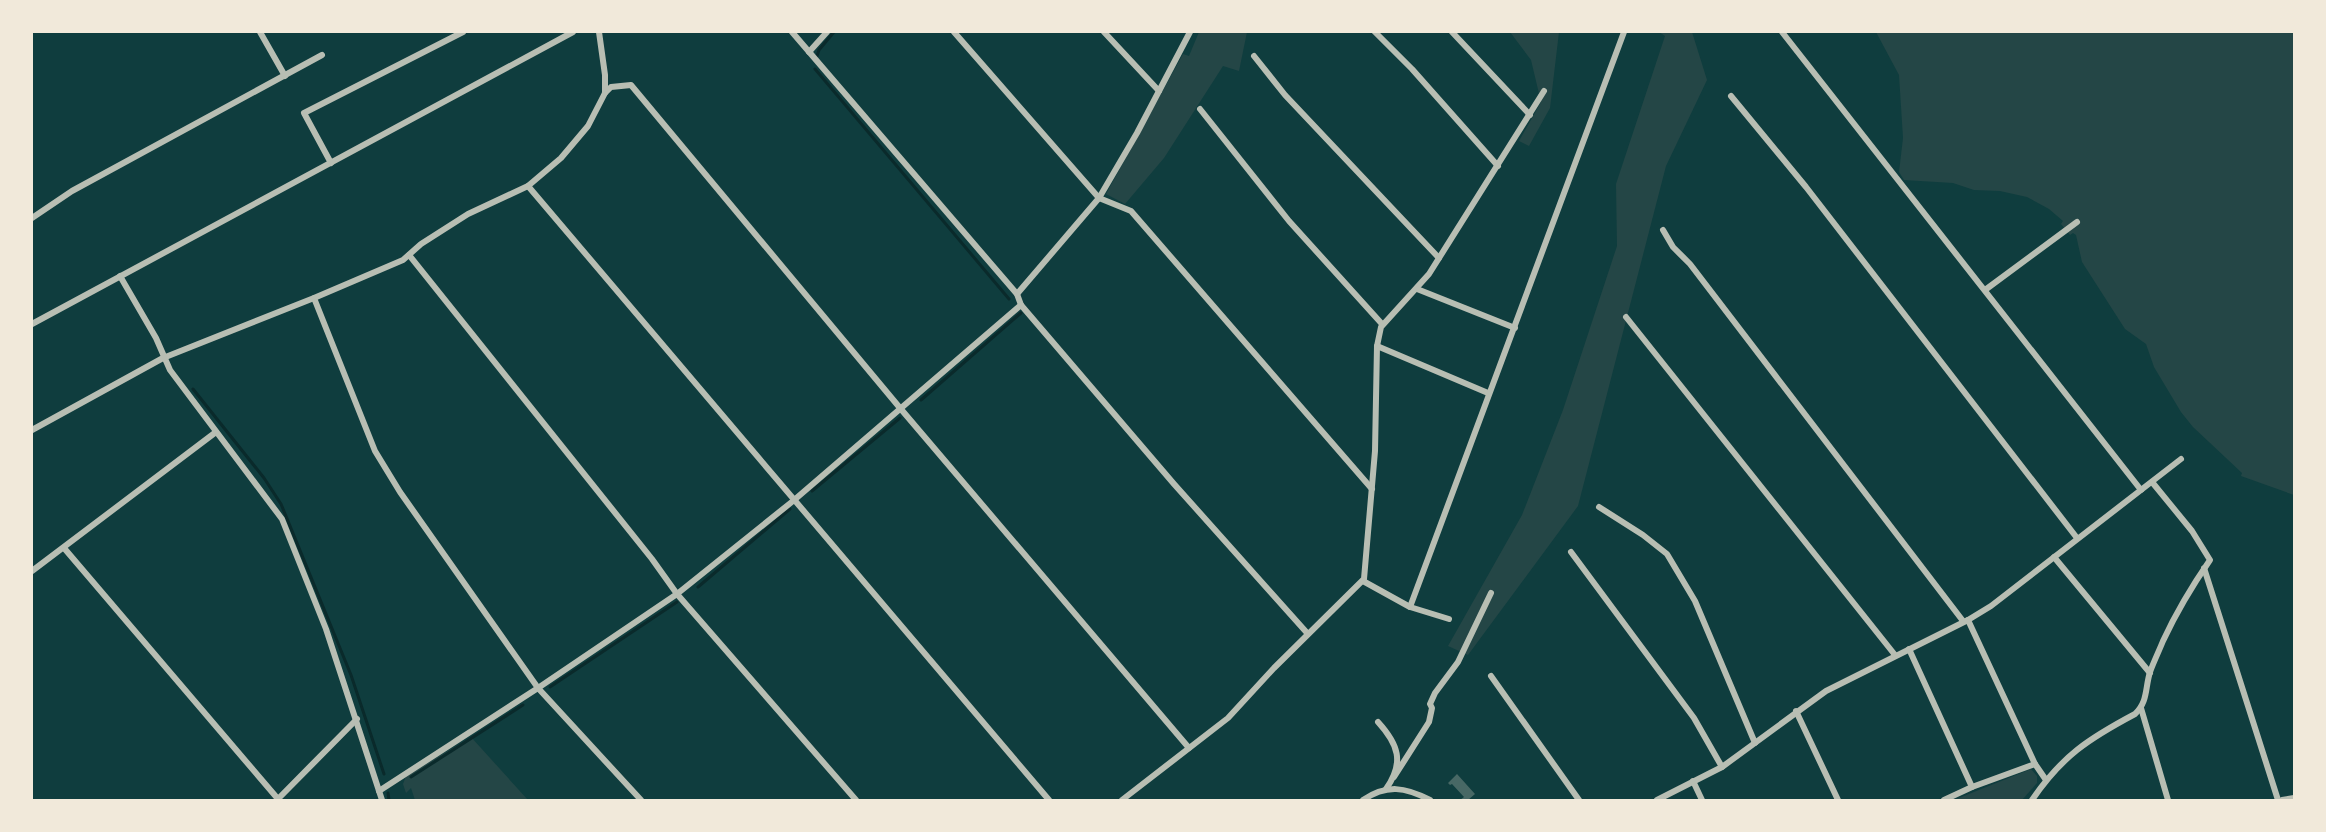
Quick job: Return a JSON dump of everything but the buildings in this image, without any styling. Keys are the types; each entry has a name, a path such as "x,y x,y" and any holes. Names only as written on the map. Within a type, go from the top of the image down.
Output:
{"street":[{"path":"260,32 285,76"},
{"path":"331,163 304,113 463,32"},
{"path":"32,324 573,32"},
{"path":"599,32 605,93"},
{"path":"792,32 1017,294 1021,305 1174,484 1308,634"},
{"path":"809,52 827,32"},
{"path":"954,32 1099,198 1131,211 1372,489"},
{"path":"1104,32 1159,92"},
{"path":"1017,294 1099,198 1190,32"},
{"path":"1375,32 1412,69 1498,166"},
{"path":"1452,32 1530,115"},
{"path":"1410,607 1624,32"},
{"path":"1782,32 2141,490"},
{"path":"32,218 72,190 322,55"},
{"path":"1254,56 1285,95 1438,258"},
{"path":"32,430 163,358 314,298 409,255 421,244 468,214 528,186 561,159 588,126 605,93 611,87 631,85 900,408 1189,748"},
{"path":"1122,801 1228,718 1363,580 1367,568 1377,415 1377,346 1382,324 1417,289 1544,91"},
{"path":"1731,96 1806,187 2077,538"},
{"path":"1200,109 1289,221 1382,324"},
{"path":"528,186 1049,801"},
{"path":"1985,290 2078,222"},
{"path":"1663,230 1672,247 1690,264 1966,620 2035,764 2046,780"},
{"path":"409,255 652,559 677,594 856,801"},
{"path":"120,276 156,338 170,370 282,519 326,629 382,801"},
{"path":"1417,289 1515,328"},
{"path":"314,298 375,451 400,492 538,688 641,801"},
{"path":"379,791 677,594 793,501 1021,305"},
{"path":"1626,317 1895,655"},
{"path":"1377,346 1488,393"},
{"path":"32,571 216,432"},
{"path":"1657,801 1722,767 1826,691 1991,606 2181,459"},
{"path":"2031,801 2046,780 2080,745 2135,714 2141,708 2146,699 2150,673 2164,640 2194,582 2210,560 2192,531 2152,482"},
{"path":"1599,507 1643,535 1666,554 1695,601 1755,743"},
{"path":"64,548 278,800 357,719"},
{"path":"1571,552 1694,718 1722,767"},
{"path":"2054,556 2150,673"},
{"path":"2204,568 2280,801 2295,798"},
{"path":"1363,580 1410,607 1449,619"},
{"path":"1386,789 1428,722 1432,708 1430,704 1435,693 1458,662 1491,593"},
{"path":"1909,649 1972,787"},
{"path":"1491,676 1579,801"},
{"path":"2141,708 2168,801"},
{"path":"1796,711 1838,801"},
{"path":"1377,722 1395,743 1397,759 1394,777"},
{"path":"1944,801 1972,787 2035,764"},
{"path":"1693,781 1702,801"},
{"path":"1363,801 1386,789 1416,794 1430,801"}],"shaded area":[{"path":"1199,32 1247,32 1239,71 1223,66 1164,158 1125,204 1106,194 1183,54 1189,56"},
{"path":"1510,32 1559,32 1550,108 1529,146 1519,141 1541,102 1531,60"},
{"path":"1659,32 1692,32 1707,80 1666,166 1578,506 1468,655 1448,646 1522,515 1563,410 1617,246 1616,184 1665,36"},
{"path":"1876,32 2294,32 2294,495 2241,476 2242,473 2193,427 2181,412 2154,367 2146,344 2125,329 2082,262 2076,235 2073,233 2070,235 2061,224 2063,221 2049,209 2027,197 2000,191 1974,190 1953,183 1904,180 1899,172 1903,138 1899,75"},
{"path":"471,737 528,800 415,800 411,788 406,793 403,784 406,776"},
{"path":"2031,769 2037,776 2037,783 2022,800 1954,800"}],"waterway":[{"path":"817,56 819,50 834,32"},
{"path":"815,69 1009,299"},
{"path":"921,400 1021,313"},
{"path":"193,389 264,478 281,504 351,675 384,774"},
{"path":"812,491 900,418"},
{"path":"698,587 790,509"},
{"path":"550,687 677,602"},
{"path":"411,777 523,705"},
{"path":"388,793 389,800"}]}
